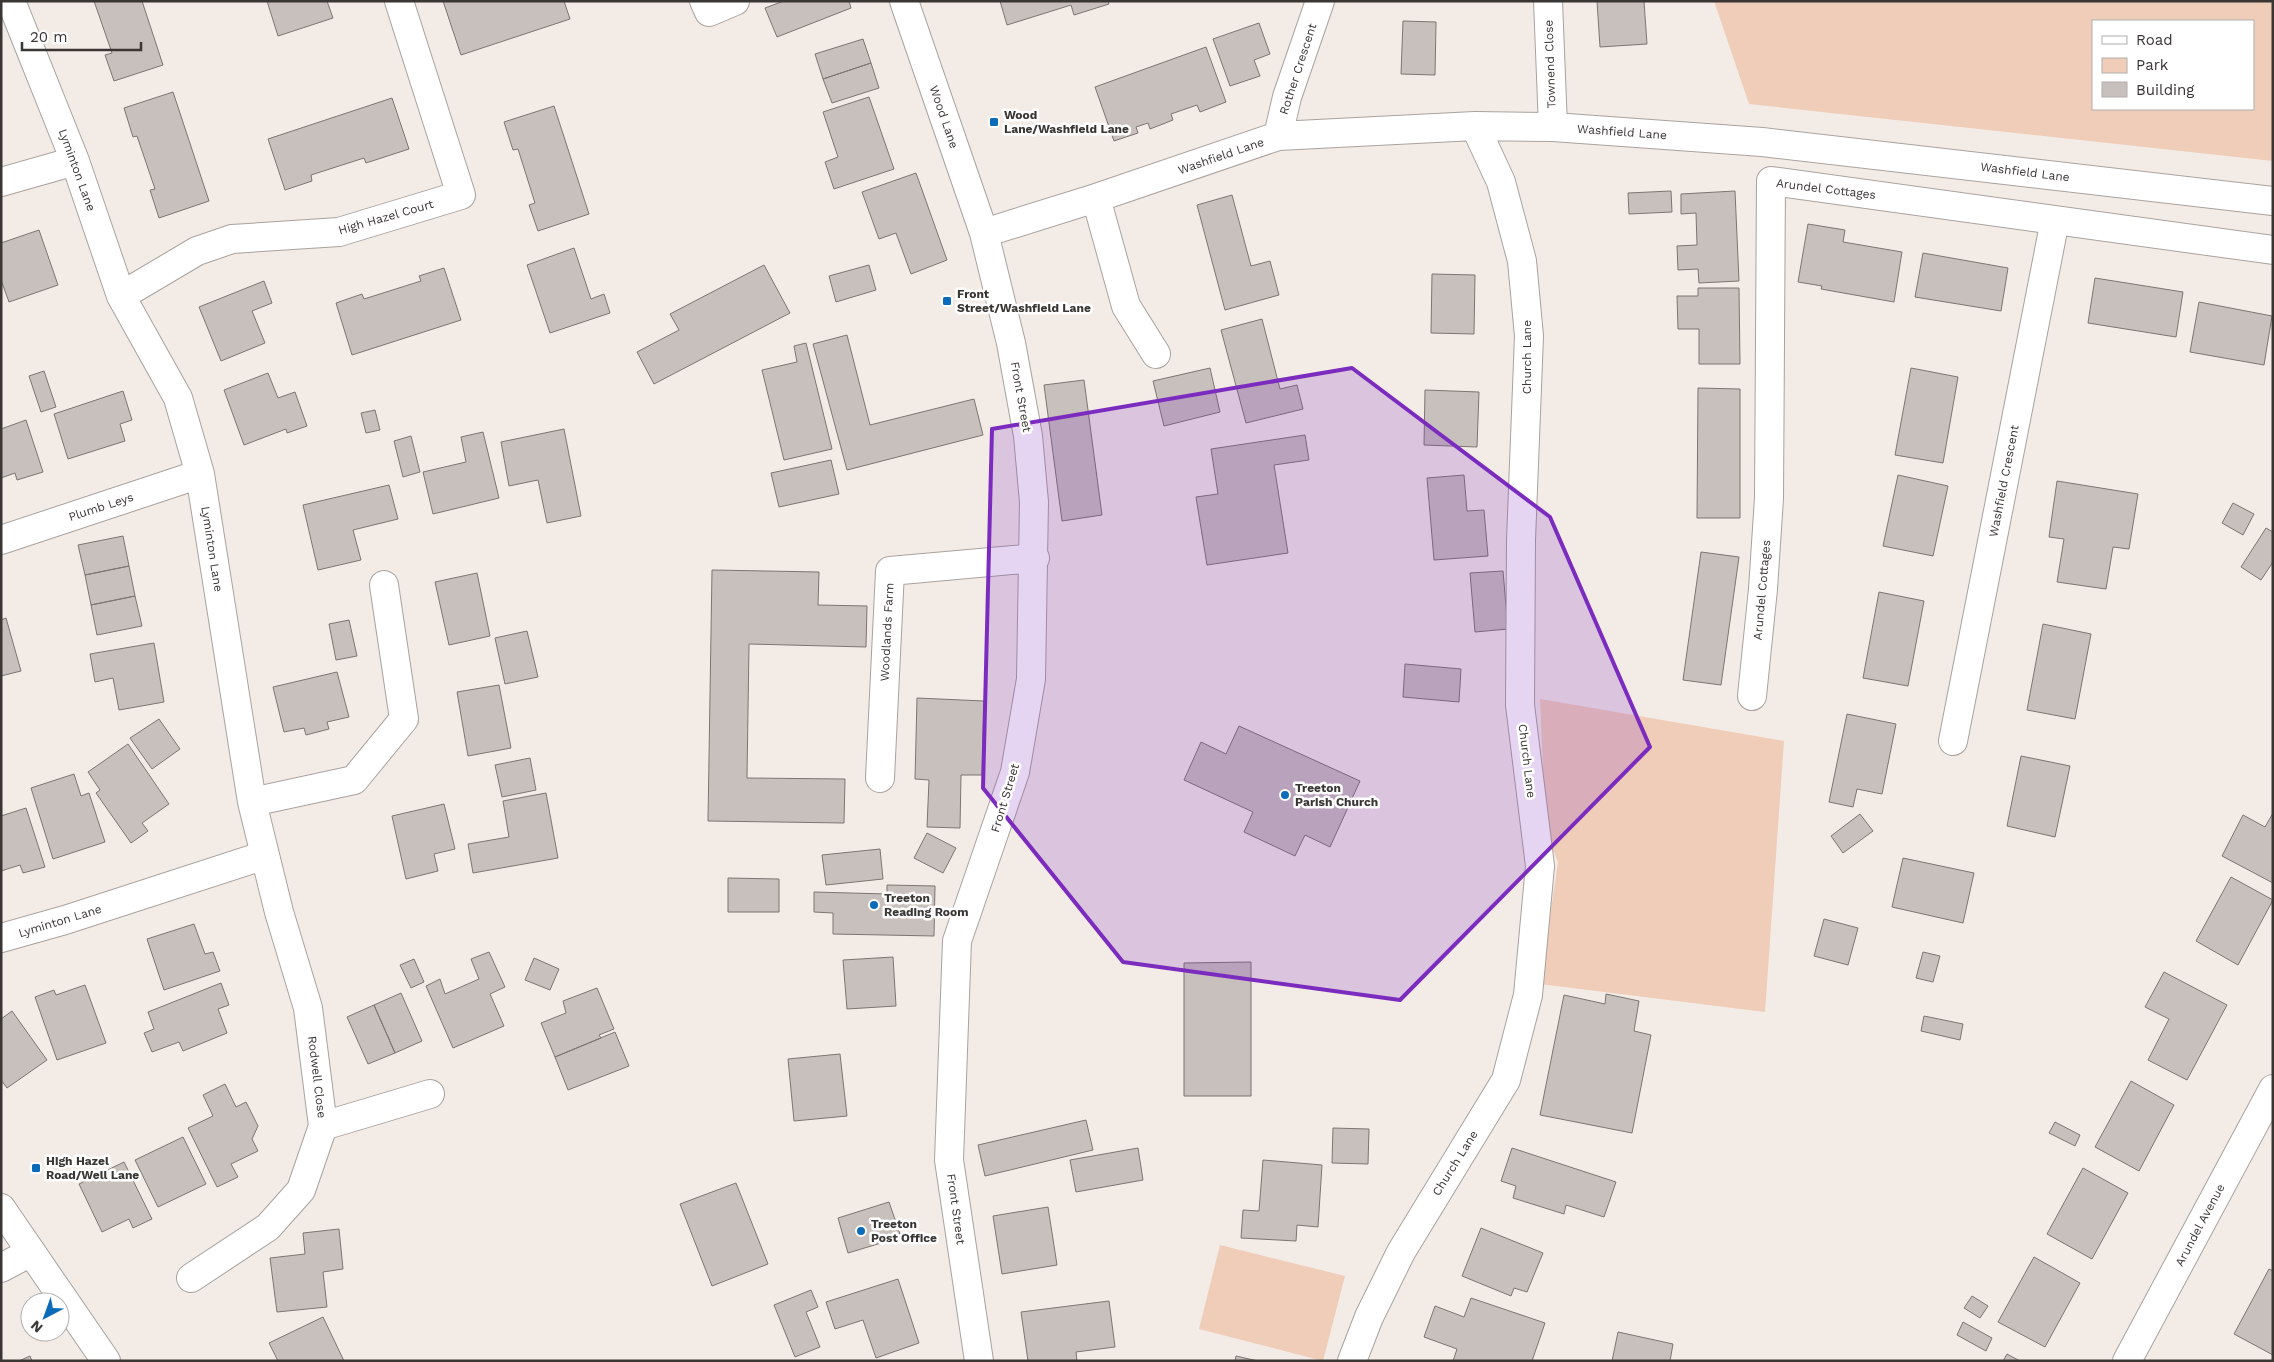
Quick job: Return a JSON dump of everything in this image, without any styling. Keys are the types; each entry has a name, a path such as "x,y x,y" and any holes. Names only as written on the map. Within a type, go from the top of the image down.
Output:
{"street":[{"name":"Lyminton Lane","path":"1,938 66,920 265,854 252,802 200,474 178,398 121,296 75,161 11,1"},
{"name":"High Hazel Court","path":"121,296 197,252 232,239 339,232 461,195 398,1"},
{"path":"704,1 709,12 735,1"},
{"name":"Wood Lane","path":"904,1 984,232"},
{"name":"Rother Crescent","path":"1278,136 1287,97 1320,1"},
{"name":"Townend Close","path":"1548,1 1553,127"},
{"name":"Washfield Lane","path":"984,232 1096,198 1278,136 1475,126 1553,127 1762,142 2273,201"},
{"name":"Church Lane","path":"1352,1361 1369,1317 1401,1252 1506,1080 1528,995 1540,866 1520,705 1520,540 1529,336 1522,261 1501,182 1475,126"},
{"path":"1,182 75,161"},
{"name":"Arundel Cottages","path":"1752,696 1770,498 1771,181 2273,250"},
{"path":"1096,198 1126,306 1156,354"},
{"name":"Washfield Crescent","path":"1953,741 2055,220"},
{"name":"Front Street","path":"978,1361 949,1160 957,941 1015,772 1031,679 1035,558 1034,502 1028,436 1011,343 984,232"},
{"name":"Plumb Leys","path":"1,540 200,474"},
{"name":"Woodlands Farm","path":"880,778 890,571 1035,558"},
{"path":"252,802 354,780 404,719 384,585"},
{"name":"Rodwell Close","path":"191,1278 268,1227 301,1190 323,1126 308,1008 279,912 265,854"},
{"name":"Arundel Avenue","path":"2127,1361 2273,1089"},
{"path":"323,1126 430,1094"},
{"path":"1,1208 106,1361"},
{"path":"1,1268 31,1252"}],"highlighted area":[{"path":"1352,368 1550,517 1650,747 1400,1000 1123,962 983,788 992,429"}],"green space":[{"path":"1714,1 2273,1 2273,161 1749,104"},
{"path":"1540,699 1784,741 1765,1012 1540,984 1558,862 1546,834"},
{"path":"1220,1245 1345,1276 1323,1361 1199,1329"}],"building":[{"path":"94,1 142,1 163,65 114,81 105,55 112,53"},
{"path":"267,1 327,1 333,18 278,36"},
{"path":"443,1 564,1 570,19 461,55"},
{"path":"784,1 849,1 851,8 777,37 765,8"},
{"path":"1000,1 1108,1 1109,4 1074,15 1071,5 1007,25"},
{"path":"1597,1 1644,1 1647,44 1600,47"},
{"path":"1403,21 1436,22 1435,75 1401,74"},
{"path":"1259,23 1270,54 1254,60 1260,76 1230,86 1213,39"},
{"path":"863,39 871,63 823,79 815,54"},
{"path":"1206,47 1226,102 1200,112 1197,105 1171,114 1173,120 1150,129 1148,123 1136,127 1138,133 1114,141 1095,87"},
{"path":"871,63 879,88 832,103 823,79"},
{"path":"173,92 209,201 159,218 150,190 155,189 137,136 133,137 124,108"},
{"path":"869,97 894,169 834,189 825,162 838,157 823,112"},
{"path":"392,98 409,149 366,163 364,158 311,175 312,181 285,190 268,139"},
{"path":"554,106 589,214 538,231 529,205 535,203 518,149 513,150 504,122"},
{"path":"916,173 947,260 911,274 896,233 879,239 862,192"},
{"path":"1671,191 1672,212 1629,214 1628,193"},
{"path":"1735,191 1739,281 1699,283 1698,269 1678,270 1677,246 1697,245 1696,213 1681,214 1681,194"},
{"path":"1232,195 1251,266 1270,261 1279,295 1225,310 1197,205"},
{"path":"1808,224 1845,230 1843,242 1902,252 1894,302 1821,289 1822,286 1798,282"},
{"path":"39,230 58,285 9,302 1,280 1,243"},
{"path":"574,248 591,299 604,294 610,313 550,333 527,265"},
{"path":"1923,253 2008,268 2001,311 1915,297"},
{"path":"764,265 790,313 654,384 637,352 679,330 670,314"},
{"path":"869,265 876,290 836,302 829,276"},
{"path":"444,268 461,320 352,355 336,303 362,294 364,299 421,281 419,276"},
{"path":"1432,274 1475,275 1474,334 1431,333"},
{"path":"2095,278 2183,292 2176,337 2088,323"},
{"path":"264,281 272,303 252,311 265,343 221,361 199,307"},
{"path":"1698,288 1739,288 1740,364 1699,364 1699,329 1678,329 1677,296 1698,296"},
{"path":"2199,302 2272,316 2264,365 2190,352"},
{"path":"1262,319 1280,389 1297,385 1303,409 1246,423 1221,330"},
{"path":"847,335 870,425 974,399 983,435 847,470 813,344"},
{"path":"806,343 832,449 784,460 762,370 797,362 794,346"},
{"path":"1210,368 1220,412 1164,426 1153,381"},
{"path":"1911,368 1958,377 1943,463 1895,455"},
{"path":"44,371 56,407 41,412 29,376"},
{"path":"268,373 278,398 295,392 307,426 287,433 286,429 244,445 224,390"},
{"path":"1084,380 1102,515 1062,521 1044,385"},
{"path":"1698,388 1740,389 1740,518 1697,518"},
{"path":"1425,390 1479,392 1477,447 1424,445"},
{"path":"123,391 132,420 120,424 125,441 68,459 54,414"},
{"path":"375,410 380,430 366,433 361,413"},
{"path":"26,420 43,472 17,480 15,473 1,478 1,429"},
{"path":"564,429 581,516 547,523 538,480 509,486 501,442"},
{"path":"483,432 499,498 433,514 423,472 466,462 461,437"},
{"path":"1305,435 1309,460 1274,465 1288,553 1207,565 1196,497 1218,494 1211,449"},
{"path":"411,436 420,472 403,477 394,441"},
{"path":"831,460 839,494 779,507 771,473"},
{"path":"1464,475 1467,511 1484,510 1488,556 1434,560 1427,478"},
{"path":"1898,475 1948,486 1933,556 1883,546"},
{"path":"2057,481 2138,494 2129,549 2113,547 2106,589 2057,582 2064,539 2049,537"},
{"path":"389,485 398,519 353,530 361,560 318,570 303,505"},
{"path":"2233,503 2254,514 2243,535 2222,523"},
{"path":"2266,528 2273,532 2273,562 2261,580 2241,567"},
{"path":"123,536 129,566 85,575 78,545"},
{"path":"1701,552 1739,557 1721,685 1683,680"},
{"path":"129,566 135,596 91,605 85,575"},
{"path":"712,570 819,572 818,605 867,606 866,647 749,644 747,778 845,779 844,823 708,821"},
{"path":"1503,571 1508,629 1475,632 1470,573"},
{"path":"477,573 490,636 449,645 435,582"},
{"path":"1879,592 1924,601 1908,686 1863,678"},
{"path":"135,596 142,626 97,635 91,605"},
{"path":"6,618 21,671 1,676 1,620"},
{"path":"349,620 357,656 336,660 329,624"},
{"path":"2043,624 2091,634 2075,719 2027,710"},
{"path":"527,631 538,677 505,684 495,638"},
{"path":"154,643 164,702 119,710 113,678 95,682 90,654"},
{"path":"1405,664 1461,669 1459,702 1403,697"},
{"path":"337,672 349,717 327,722 329,729 306,735 304,728 284,732 273,687"},
{"path":"499,685 511,748 468,756 457,692"},
{"path":"917,698 984,701 982,775 961,775 960,828 927,827 929,780 915,779"},
{"path":"1847,714 1896,724 1882,794 1857,789 1853,807 1829,802"},
{"path":"159,719 180,749 152,769 130,738"},
{"name":"Treeton Parish Church","path":"1239,726 1360,781 1330,847 1305,835 1295,856 1244,832 1253,812 1184,780 1201,742 1226,754"},
{"path":"128,744 169,804 142,823 148,831 131,843 96,793 100,790 88,772"},
{"path":"2021,756 2070,766 2055,837 2007,826"},
{"path":"530,758 536,790 502,797 495,765"},
{"path":"74,774 81,796 89,793 105,842 53,859 31,788"},
{"path":"546,793 558,858 473,873 468,844 509,837 503,801"},
{"path":"444,804 455,849 434,854 438,871 406,879 392,816"},
{"path":"26,808 45,867 23,873 20,865 1,871 1,816"},
{"path":"2273,813 2273,883 2222,856 2243,815 2265,827"},
{"path":"1860,814 1873,831 1843,853 1831,836"},
{"path":"927,833 956,848 943,873 914,858"},
{"path":"880,849 883,879 826,885 822,855"},
{"path":"1903,858 1974,873 1963,923 1892,907"},
{"path":"2231,877 2273,900 2238,965 2196,941"},
{"path":"728,878 779,879 779,912 728,912"},
{"name":"Treeton Reading Room","path":"887,885 935,886 934,936 833,934 833,913 814,912 814,892 887,894"},
{"path":"1824,919 1858,928 1848,965 1814,956"},
{"path":"194,924 205,954 213,952 220,971 164,990 147,939"},
{"path":"489,952 505,987 490,994 504,1026 453,1048 426,986 440,979 445,994 479,979 471,959"},
{"path":"1923,952 1940,956 1933,982 1916,978"},
{"path":"893,957 896,1006 847,1009 843,960"},
{"path":"534,958 559,969 550,990 525,980"},
{"path":"414,959 424,982 411,988 400,965"},
{"path":"1251,962 1251,1096 1184,1096 1184,963"},
{"path":"2164,972 2227,1005 2187,1080 2148,1060 2169,1019 2145,1007"},
{"path":"221,983 229,1005 218,1009 227,1033 183,1051 179,1042 152,1052 144,1033 154,1029 148,1012"},
{"path":"85,985 106,1043 57,1060 35,997 54,990 56,995"},
{"path":"597,988 614,1029 599,1035 601,1038 555,1057 541,1023 566,1013 563,1001"},
{"path":"401,993 422,1041 395,1053 374,1005"},
{"path":"1606,994 1639,1001 1634,1031 1651,1035 1632,1133 1540,1115 1564,995 1605,1004"},
{"path":"374,1005 395,1053 368,1064 347,1017"},
{"path":"12,1011 47,1060 7,1088 1,1080 1,1019"},
{"path":"1924,1016 1963,1024 1960,1040 1921,1031"},
{"path":"615,1032 629,1066 568,1090 555,1057"},
{"path":"840,1054 847,1116 794,1121 788,1059"},
{"path":"2131,1081 2174,1105 2139,1171 2095,1147"},
{"path":"225,1084 236,1107 246,1102 258,1126 252,1139 258,1151 231,1164 238,1177 217,1187 188,1128 213,1116 203,1095"},
{"path":"1086,1120 1093,1150 985,1176 978,1145"},
{"path":"2055,1122 2080,1135 2075,1146 2049,1133"},
{"path":"1333,1128 1369,1129 1368,1164 1332,1163"},
{"path":"183,1137 206,1184 158,1207 135,1160"},
{"path":"1138,1148 1143,1180 1076,1192 1070,1160"},
{"path":"1512,1148 1616,1182 1604,1217 1566,1205 1564,1214 1513,1198 1516,1186 1501,1181"},
{"path":"1263,1160 1322,1165 1318,1227 1297,1225 1296,1241 1241,1238 1243,1210 1259,1211"},
{"path":"124,1162 152,1219 133,1228 129,1219 102,1232 79,1184"},
{"path":"2083,1168 2128,1193 2092,1259 2047,1234"},
{"path":"736,1183 768,1264 712,1286 680,1204"},
{"path":"889,1202 901,1237 848,1253 838,1218"},
{"path":"1048,1207 1057,1265 1002,1274 993,1216"},
{"path":"1481,1228 1543,1253 1527,1292 1514,1288 1511,1296 1462,1276"},
{"path":"339,1229 343,1269 323,1272 327,1307 277,1312 270,1258 305,1254 303,1233"},
{"path":"2034,1257 2080,1283 2045,1347 1998,1322"},
{"path":"2269,1269 2273,1271 2273,1355 2234,1334"},
{"path":"898,1279 919,1343 876,1358 863,1320 835,1329 826,1302"},
{"path":"811,1290 818,1307 806,1312 820,1347 795,1357 774,1305"},
{"path":"1972,1296 1988,1306 1980,1318 1964,1308"},
{"path":"1471,1298 1545,1323 1532,1361 1453,1361 1457,1349 1424,1337 1435,1306 1464,1317"},
{"path":"1109,1301 1115,1347 1076,1352 1077,1361 1028,1361 1021,1312"},
{"path":"323,1317 344,1361 278,1361 269,1343"},
{"path":"1963,1322 1992,1338 1986,1351 1957,1335"},
{"path":"1618,1332 1673,1344 1670,1361 1612,1361"},
{"path":"2007,1354 2020,1361 2003,1361"},
{"path":"30,1356 32,1361 19,1361"},
{"path":"1236,1356 1258,1361 1235,1361"}],"place":[{"name":"Wood Lane/Washfield Lane","path":"994,122"},
{"name":"Front Street/Washfield Lane","path":"947,301"},
{"name":"Treeton Parish Church","path":"1285,795"},
{"name":"Treeton Reading Room","path":"874,905"},
{"name":"High Hazel Road/Well Lane","path":"36,1168"},
{"name":"Treeton Post Office","path":"861,1231"}]}
